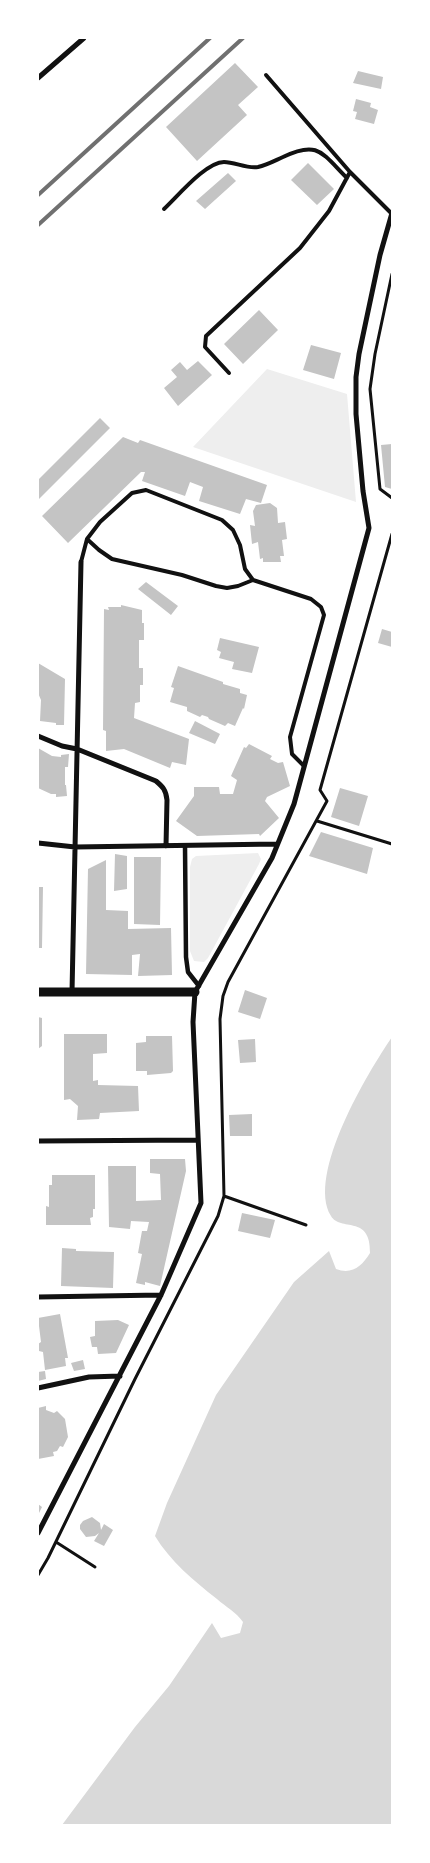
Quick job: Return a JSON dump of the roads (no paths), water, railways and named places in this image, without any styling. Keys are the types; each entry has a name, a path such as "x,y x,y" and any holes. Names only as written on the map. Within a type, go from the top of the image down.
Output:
{"street":[{"path":"38,78 84,38"},
{"path":"38,1533 161,1295 201,1203 193,1022 197,989 272,858 294,804 369,528 363,491 356,414 356,377 380,255 392,213"},
{"path":"72,992 81,562"},
{"path":"38,736 62,746 77,748 156,781 164,787 168,800 166,846"},
{"path":"38,843 75,847 277,844"},
{"path":"185,846 186,958 188,972 197,989"},
{"path":"38,992 197,989"},
{"path":"38,1141 197,1140"},
{"path":"38,1297 161,1295"},
{"path":"38,1388 88,1377 120,1376"}],"lane":[{"path":"266,75 350,172 392,213"},
{"path":"164,209 208,167 221,162 255,168 268,165 303,149 310,148 324,156 347,178"},
{"path":"229,373 205,347 206,336 300,248 329,211 350,172"},
{"path":"81,562 87,539 100,522 132,493 146,490 222,520 233,530 240,545 245,569 252,580 310,599 321,608 324,615 290,737 292,754 304,766"},
{"path":"87,539 112,559 182,575 216,586 227,588 252,580"}],"railway":[{"path":"38,195 210,38"},
{"path":"38,225 243,38"}]}
